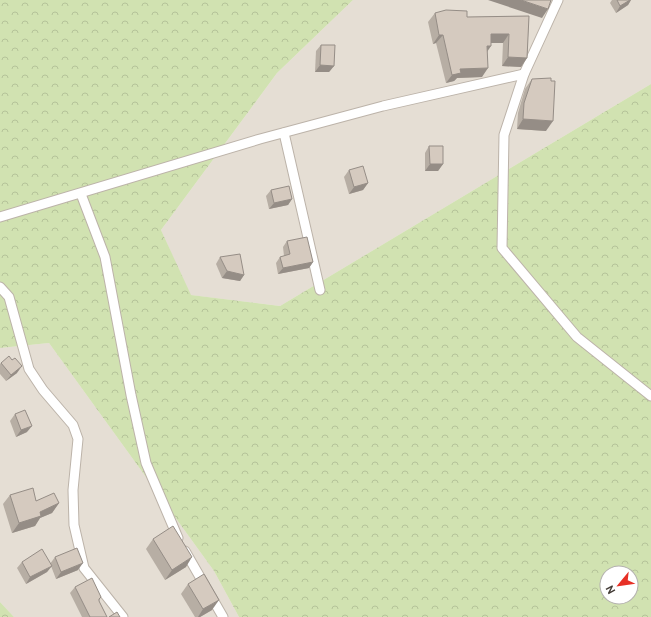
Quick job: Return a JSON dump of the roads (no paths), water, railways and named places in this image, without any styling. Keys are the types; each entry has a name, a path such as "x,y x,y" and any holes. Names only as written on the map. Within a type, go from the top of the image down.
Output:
{"street":[{"path":"558,0 524,74 504,135 502,248 577,337 651,396"},
{"path":"0,217 284,133 383,106 524,74"},
{"path":"284,133 320,290"},
{"path":"81,194 105,257 146,463 181,544 223,617"},
{"path":"0,287 9,297 28,369 43,390 74,425 78,439 73,490 74,525 84,568 122,617"}]}
